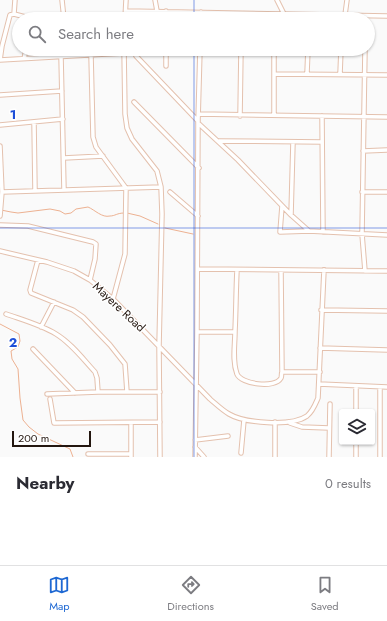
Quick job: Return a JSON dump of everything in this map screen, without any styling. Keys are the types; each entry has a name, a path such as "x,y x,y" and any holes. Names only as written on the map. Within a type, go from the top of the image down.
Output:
{"street":[{"path":"14,12 15,0"},
{"path":"62,0 63,12"},
{"path":"126,0 126,11 201,12"},
{"path":"155,0 157,11"},
{"path":"277,0 283,12"},
{"path":"344,12 346,0"},
{"path":"12,14 10,15 0,60 61,56 64,190"},
{"path":"375,17 387,16"},
{"path":"91,56 92,129 96,147 126,188 125,254 113,299"},
{"path":"124,56 124,114 126,128 132,139 157,171 161,187 162,214 159,346 160,457"},
{"path":"136,56 198,122 219,141 291,215 310,231"},
{"path":"166,56 166,66"},
{"path":"195,457 198,332 198,122 200,56"},
{"path":"240,116 241,56"},
{"path":"274,56 274,116"},
{"path":"307,73 308,56"},
{"path":"340,74 341,56"},
{"path":"365,271 362,234 362,192 366,56"},
{"path":"274,74 307,73 387,75"},
{"path":"0,95 62,91"},
{"path":"134,102 199,168"},
{"path":"199,114 240,116 387,117"},
{"path":"322,116 323,232"},
{"path":"0,125 63,119"},
{"path":"34,122 35,190"},
{"path":"219,141 322,142"},
{"path":"291,215 293,142"},
{"path":"0,146 2,192 0,216"},
{"path":"364,151 387,150"},
{"path":"64,158 103,156"},
{"path":"2,192 161,187"},
{"path":"170,192 198,216"},
{"path":"362,192 387,192"},
{"path":"282,206 280,232 310,231 387,235"},
{"path":"0,224 28,226 96,244 95,258 90,280"},
{"name":"Mayere Road","path":"0,251 38,260 74,271 90,280 113,299 210,399 224,411 244,420"},
{"path":"38,260 30,292 72,310 83,317 124,362 127,392"},
{"path":"198,269 387,271"},
{"path":"237,270 234,359 236,373 239,378 245,382 255,384 277,382 282,372 281,270"},
{"path":"240,453 244,420 289,422 299,420 307,416 314,409 318,398 320,372 321,310 324,270"},
{"path":"41,327 54,302"},
{"path":"321,310 387,311"},
{"path":"6,314 57,334 94,372 97,378 98,392"},
{"path":"198,332 235,332"},
{"path":"320,348 387,350"},
{"path":"33,350 75,393"},
{"path":"282,372 320,372"},
{"path":"319,384 356,387 387,387"},
{"path":"356,387 356,409"},
{"path":"380,387 380,457"},
{"path":"47,394 160,392"},
{"path":"50,399 54,423 160,422"},
{"path":"329,457 330,404"},
{"path":"88,454 131,456 131,422"},
{"path":"274,457 275,422"},
{"path":"289,422 302,427 329,428"},
{"path":"195,440 228,436"},
{"path":"356,445 356,457"},
{"path":"195,447 204,457"}],"waterway":[{"path":"1,210 18,213 50,209 60,211 65,214 71,213 76,209 88,207 104,216 124,213"},
{"path":"127,213 140,216 158,224"},
{"path":"165,228 193,234"},
{"path":"0,324 19,334 20,341 18,347 11,351 12,359 18,369 23,420 38,434 70,449 73,457"}]}
